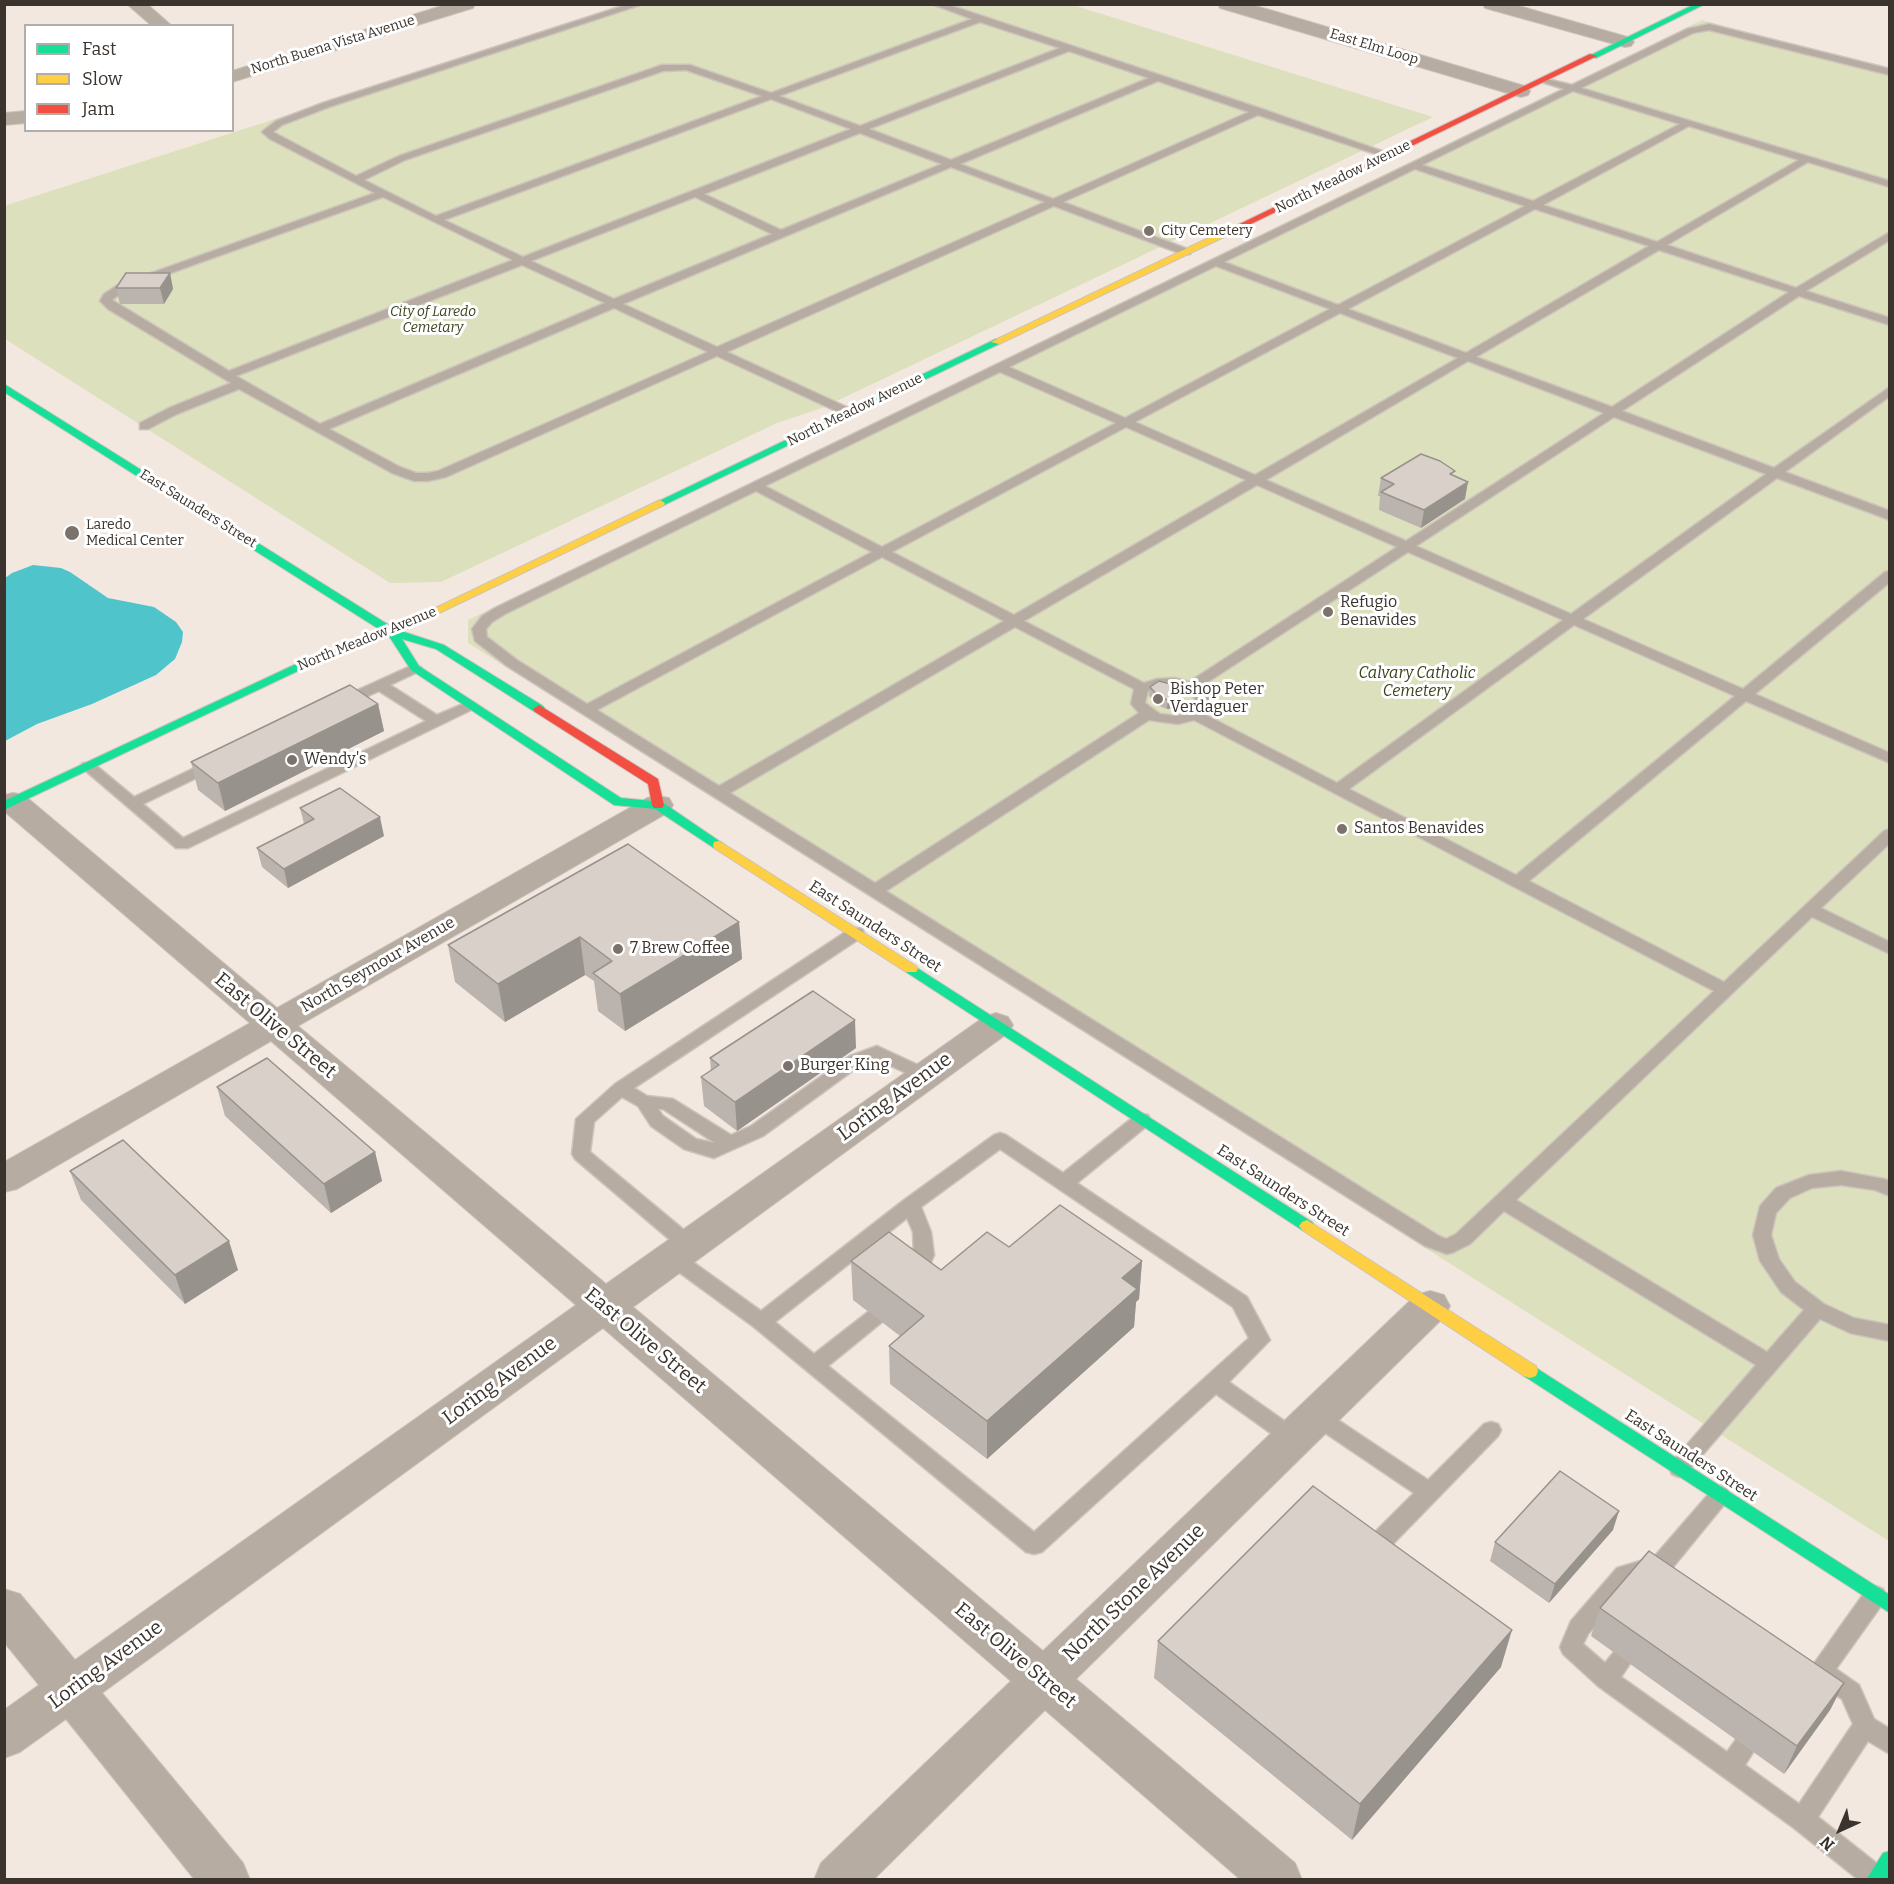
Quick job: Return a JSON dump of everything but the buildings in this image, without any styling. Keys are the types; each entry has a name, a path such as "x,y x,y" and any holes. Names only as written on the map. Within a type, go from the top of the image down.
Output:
{"main road":[{"name":"North Meadow Avenue","path":"9,804 298,667 392,632 1702,4"},
{"name":"East Saunders Street","path":"4,387 392,632 440,646 654,782 658,805"},
{"name":"East Saunders Street","path":"392,632 415,668 618,802 658,805 1882,1601"}],"street":[{"path":"135,4 161,24"},
{"path":"401,4 424,17"},
{"name":"North Buena Vista Avenue","path":"234,75 467,4"},
{"name":"East Elm Loop","path":"1226,4 1521,91"},
{"path":"1491,4 1625,42"},
{"path":"4,120 24,117"},
{"name":"East Olive Street","path":"9,804 274,1025 1278,1880"},
{"name":"North Seymour Avenue","path":"4,1179 658,805"},
{"name":"Loring Avenue","path":"4,1737 996,1024"},
{"name":"North Stone Avenue","path":"838,1880 1430,1306"},
{"path":"4,1608 226,1880"}],"lane":[{"path":"639,4 326,105 279,123 267,132 435,220 849,413"},
{"path":"936,4 1388,155"},
{"path":"435,220 979,19"},
{"path":"1890,72 1736,31 1709,27 1690,31 500,611 487,619 478,629 480,638 489,647 586,710 1432,1241 1447,1247 1463,1239 1890,834"},
{"path":"228,375 1067,49"},
{"path":"355,180 411,155 662,68 687,66 1186,252"},
{"path":"321,428 411,388 1157,78"},
{"path":"1545,80 1890,184"},
{"path":"382,194 122,287 108,296 106,301 112,307 240,384 396,470 414,477 428,477 442,474 1259,111"},
{"path":"586,710 1688,123"},
{"path":"719,793 1808,159"},
{"path":"1412,165 1890,322"},
{"path":"695,193 782,235"},
{"path":"1191,687 1797,292 1890,235"},
{"path":"1214,262 1890,516"},
{"path":"999,367 1890,759"},
{"path":"144,426 198,400 240,384"},
{"path":"1338,789 1890,390"},
{"path":"755,486 1143,688"},
{"path":"1518,882 1890,575"},
{"path":"327,711 415,668"},
{"path":"1166,682 1191,687 1198,692 1203,704 1195,715 1187,718 1167,720 1148,714 1137,704 1139,693 1143,688 1166,682"},
{"path":"380,685 436,721"},
{"path":"88,766 182,845 470,705"},
{"path":"874,891 1148,714"},
{"path":"1195,715 1725,990"},
{"path":"134,803 230,757"},
{"path":"1810,909 1890,949"},
{"path":"761,1322 911,1205 1000,1140 1240,1302 1260,1340 1034,1545 761,1322 681,1251 581,1154 585,1119 621,1088 856,933"},
{"path":"621,1088 644,1102 657,1121 690,1144 714,1151 757,1131 856,1060 877,1052 925,1075"},
{"path":"1065,1182 1142,1120"},
{"path":"1890,1189 1877,1184 1841,1179 1809,1182 1784,1193 1767,1211 1762,1235 1770,1261 1788,1287 1817,1309 1850,1325 1890,1333"},
{"path":"1503,1201 1770,1364"},
{"path":"911,1205 922,1232 924,1255 912,1286"},
{"path":"1679,1468 1817,1309"},
{"path":"815,1365 875,1317"},
{"path":"1215,1383 1429,1492"},
{"path":"1385,1537 1491,1430"},
{"path":"1720,1495 1669,1570 1625,1575 1579,1628 1571,1647 1606,1678 1729,1768 1881,1872"},
{"path":"1792,1685 1821,1672 1882,1601"},
{"path":"1606,1678 1622,1659"},
{"path":"1801,1659 1851,1692 1865,1726 1890,1743"},
{"path":"1802,1820 1865,1726"},
{"path":"1729,1768 1745,1746"}],"green space":[{"name":"City of Laredo Cemetary","path":"630,5 1073,5 1433,117 822,408 777,423 441,582 390,583 5,339 4,206"},
{"name":"Calvary Catholic Cemetery","path":"1702,20 1889,70 1889,1541 468,643 468,620"}],"water":[{"path":"33,565 61,568 108,598 154,607 176,622 183,632 182,642 175,659 156,675 92,704 37,724 5,741 5,578"}],"traffic: fast":[{"path":"1593,56 1702,4"},
{"path":"660,503 996,342"},
{"path":"4,387 392,632 440,647 539,709"},
{"path":"4,806 298,667 404,626"},
{"path":"392,632 415,668 618,802 658,805 719,845"},
{"path":"911,969 1307,1226"},
{"path":"1530,1371 1890,1605"},
{"path":"1876,1880 1890,1860"}],"traffic: slow":[{"path":"996,342 1221,235"},
{"path":"404,626 660,503"},
{"path":"719,845 911,969"},
{"path":"1307,1226 1530,1371"}],"traffic: jam":[{"path":"1221,235 1593,56"},
{"path":"539,709 654,782 658,805"}],"place":[{"name":"City Cemetery","path":"1149,231"},
{"name":"Laredo Medical Center","path":"72,533"},
{"name":"Refugio Benavides","path":"1328,612"},
{"name":"Bishop Peter Verdaguer","path":"1158,699"},
{"name":"Wendy's","path":"292,760"},
{"name":"Santos Benavides","path":"1342,829"},
{"name":"7 Brew Coffee","path":"618,949"},
{"name":"Burger King","path":"788,1066"}]}
